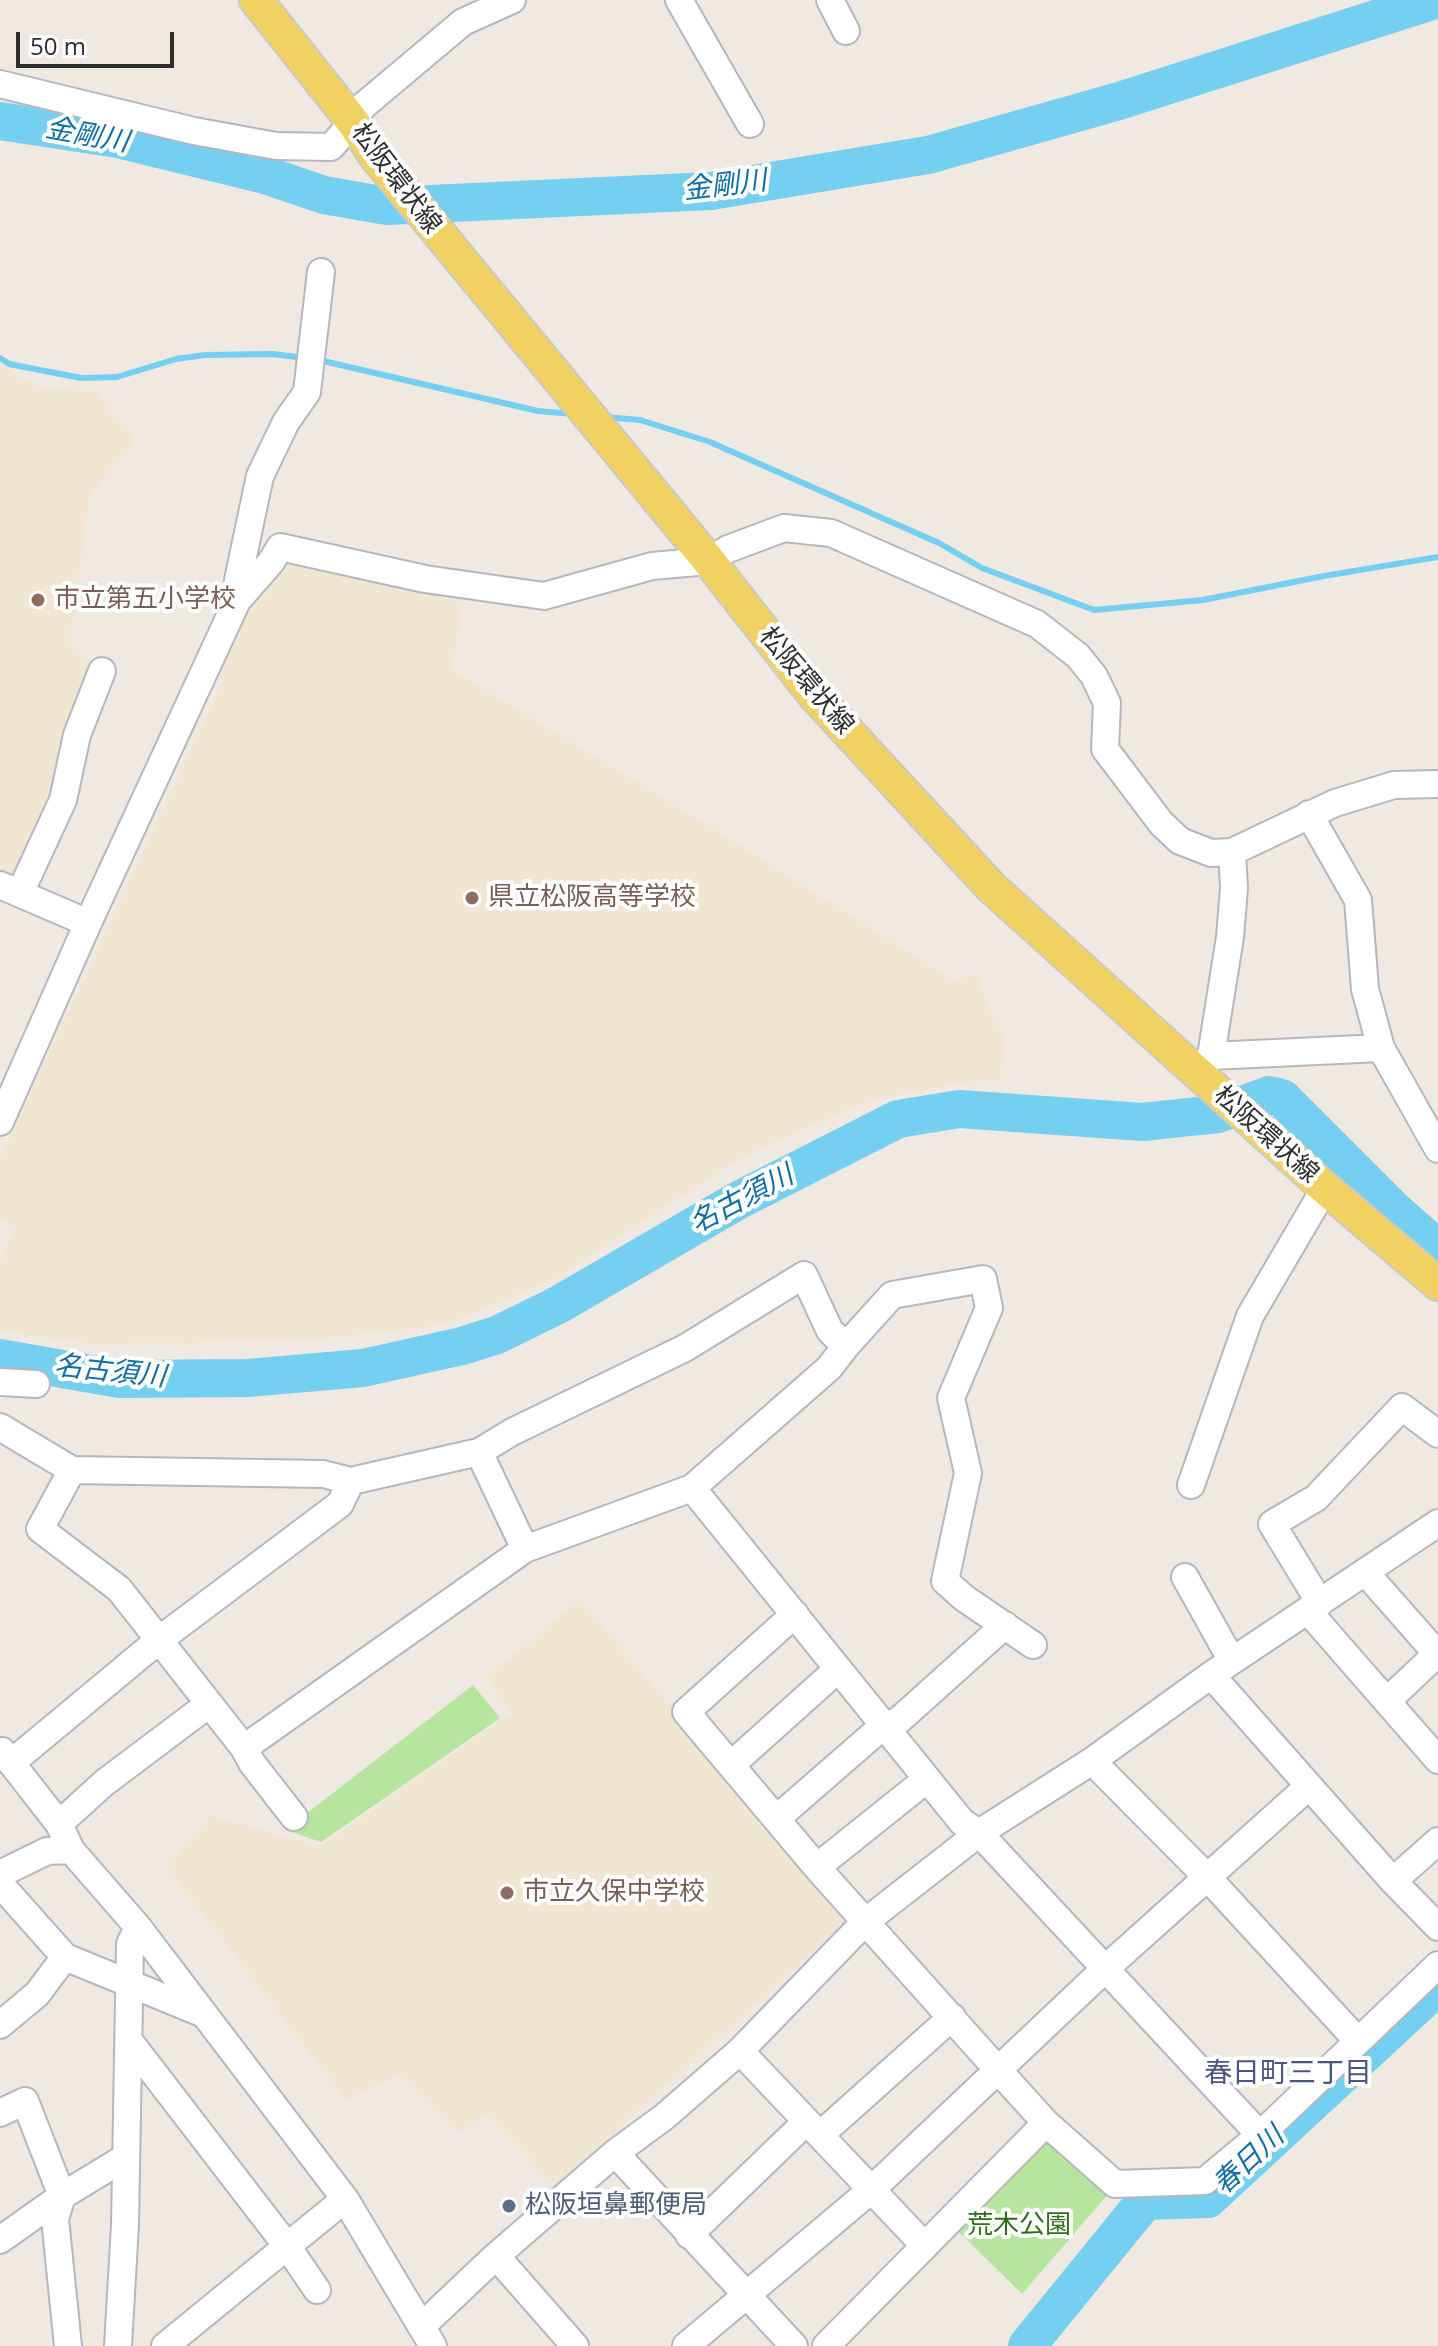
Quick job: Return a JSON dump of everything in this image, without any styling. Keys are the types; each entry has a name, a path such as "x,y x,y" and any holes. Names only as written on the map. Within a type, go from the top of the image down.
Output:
{"main road":[{"name":"松阪環状線","path":"256,0 353,122 376,157 709,561 814,695 991,887 1205,1070 1268,1137 1438,1284"}],"street":[{"path":"0,84 194,131 276,146 331,147 363,106 463,22 512,0"},
{"path":"679,0 750,124"},
{"path":"830,0 846,31"},
{"path":"237,601 238,580 260,476 286,422 307,392 321,272"},
{"path":"0,1122 237,601 280,547 425,579 544,596 652,566 709,561 728,549 784,528 831,533 1037,624 1078,656 1094,676 1107,703 1105,749 1161,823 1180,841 1211,853 1232,852 1335,803 1394,785 1438,784"},
{"path":"88,923 10,889 63,800 77,735 102,671"},
{"path":"1309,814 1358,900 1365,989 1381,1048 1438,1149"},
{"path":"1232,852 1234,888 1230,937 1205,1070 1381,1048"},
{"path":"1191,1485 1250,1316 1325,1188"},
{"path":"0,1427 72,1470 323,1474 351,1481 479,1452 512,1432 685,1348 804,1275 830,1331 846,1346"},
{"path":"244,1748 525,1549 692,1488 829,1368 892,1295 983,1279 989,1308 951,1398 968,1473 945,1581 964,1598 1033,1645"},
{"path":"0,1382 36,1384"},
{"path":"1436,1754 1387,1701 1314,1607 1272,1524 1316,1498 1402,1407 1438,1434"},
{"path":"479,1452 525,1549"},
{"path":"72,1470 40,1529 119,1589 294,1817"},
{"path":"351,1481 340,1504 6,1756 59,1824 71,1850 138,1927 345,2199 428,2336 496,2256 740,2051 865,1922 979,1833 1092,1761 1222,1668 1438,1523"},
{"path":"692,1488 962,1822 979,1833 1260,2135"},
{"path":"1365,1572 1437,1654 1387,1701"},
{"path":"1185,1577 1222,1668 1309,1786 1438,1927"},
{"path":"795,1614 686,1712 865,1922 1046,2123 1115,2184 1205,2181 1260,2135 1438,1965"},
{"path":"776,1819 883,1726 898,1721 1005,1625"},
{"path":"731,1765 838,1669"},
{"path":"59,1824 104,1783 209,1704"},
{"path":"1092,1761 1208,1878 1357,2040"},
{"path":"817,1867 927,1779"},
{"path":"686,2346 871,2190 1106,1968 1309,1786"},
{"path":"1393,1881 1438,1841"},
{"path":"0,1874 47,1851 71,1850"},
{"path":"0,1884 65,1957 205,2015"},
{"path":"118,2346 130,2042 130,1944 138,1927"},
{"path":"0,2025 37,1994 65,1957"},
{"path":"689,2235 813,2128 952,2017"},
{"path":"130,2042 287,2246 317,2290"},
{"path":"740,2051 924,2245"},
{"path":"0,2113 25,2101 62,2196 55,2219 68,2346"},
{"path":"826,2346 1046,2123"},
{"path":"615,2153 794,2346"},
{"path":"0,2240 62,2196 126,2157"},
{"path":"165,2346 345,2199"},
{"path":"496,2256 575,2346"}],"shaded area":[{"name":"市立第五小学校","path":"0,364 37,387 96,392 135,440 90,495 69,644 77,654 96,663 47,816 17,877 0,869"},
{"name":"県立松阪高等学校","path":"304,561 463,599 452,670 706,824 954,981 977,973 990,1013 1006,1039 999,1078 859,1104 744,1156 549,1282 444,1325 305,1340 93,1344 0,1331 0,1261 16,1227 0,1219 0,1159 222,683 218,670 249,608 282,568"},
{"name":"市立久保中学校","path":"580,1600 850,1919 555,2186 488,2113 460,2133 400,2074 346,2100 167,1867 210,1817 321,1846 511,1713 487,1677"}],"green space":[{"path":"473,1685 500,1718 321,1842 285,1830"},
{"name":"荒木公園","path":"1044,2134 1109,2193 1022,2294 953,2226"}],"waterway":[{"name":"金剛川","path":"0,121 118,139 265,175 324,195 387,206 711,191 928,155 1119,101 1435,0"},
{"path":"0,358 9,364 81,378 117,377 176,359 205,355 273,354 304,358"},
{"path":"319,360 538,411 574,414"},
{"path":"605,417 640,420 710,442 939,543 982,568 1094,610 1203,600 1438,557"},
{"name":"名古須川","path":"0,1358 119,1379 248,1378 363,1368 462,1346 497,1335 558,1305 737,1201 898,1119 959,1109 1142,1122 1218,1114 1269,1095 1282,1098 1393,1209 1438,1249"},
{"name":"春日川","path":"1027,2346 1145,2201 1208,2199 1438,1986"}],"place":[{"name":"市立第五小学校","path":"38,600"},
{"name":"県立松阪高等学校","path":"472,898"},
{"name":"市立久保中学校","path":"507,1893"},
{"name":"松阪垣鼻郵便局","path":"509,2206"}],"district":[{"name":"春日町三丁目","path":"1288,2074"}]}
